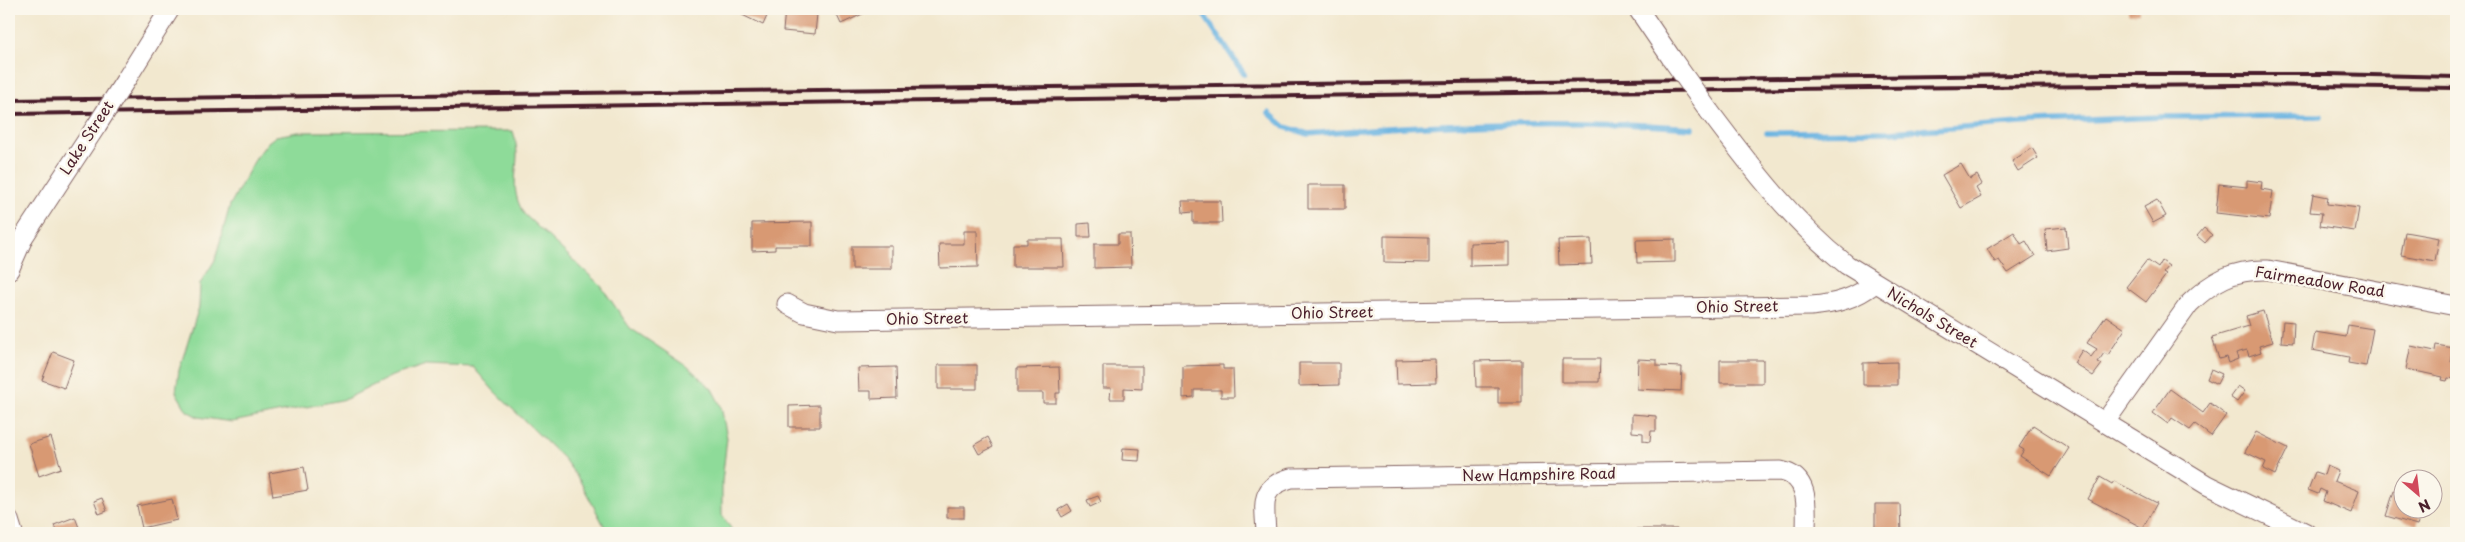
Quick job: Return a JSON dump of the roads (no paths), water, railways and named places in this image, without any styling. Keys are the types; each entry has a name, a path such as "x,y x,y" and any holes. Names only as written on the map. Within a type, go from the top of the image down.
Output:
{"street":[{"name":"Lake Street","path":"9,270 24,236 170,9"},
{"name":"Nichols Street","path":"1638,9 1709,111 1753,169 1800,223 1835,255 1876,283 2214,489 2306,533"},
{"name":"Fairmeadow Road","path":"2105,422 2189,304 2217,280 2235,273 2250,270 2268,270 2456,306"},
{"name":"Ohio Street","path":"787,304 804,313 838,320 1811,306 1844,301 1860,294 1876,283"},
{"name":"New Hampshire Road","path":"1266,533 1266,493 1273,485 1291,478 1781,471 1789,473 1803,486 1806,498 1806,533"},
{"path":"9,520 13,533"}],"waterway":[{"path":"1200,9 1244,74"},
{"path":"1269,113 1285,127 1308,134 1500,123 1596,123 1692,128"},
{"path":"1767,133 1890,132 2036,122 2162,117 2321,116"}],"railway":[{"path":"9,100 2105,74 2329,74 2456,77"},
{"path":"9,114 1869,88 2238,85 2456,88"}]}
